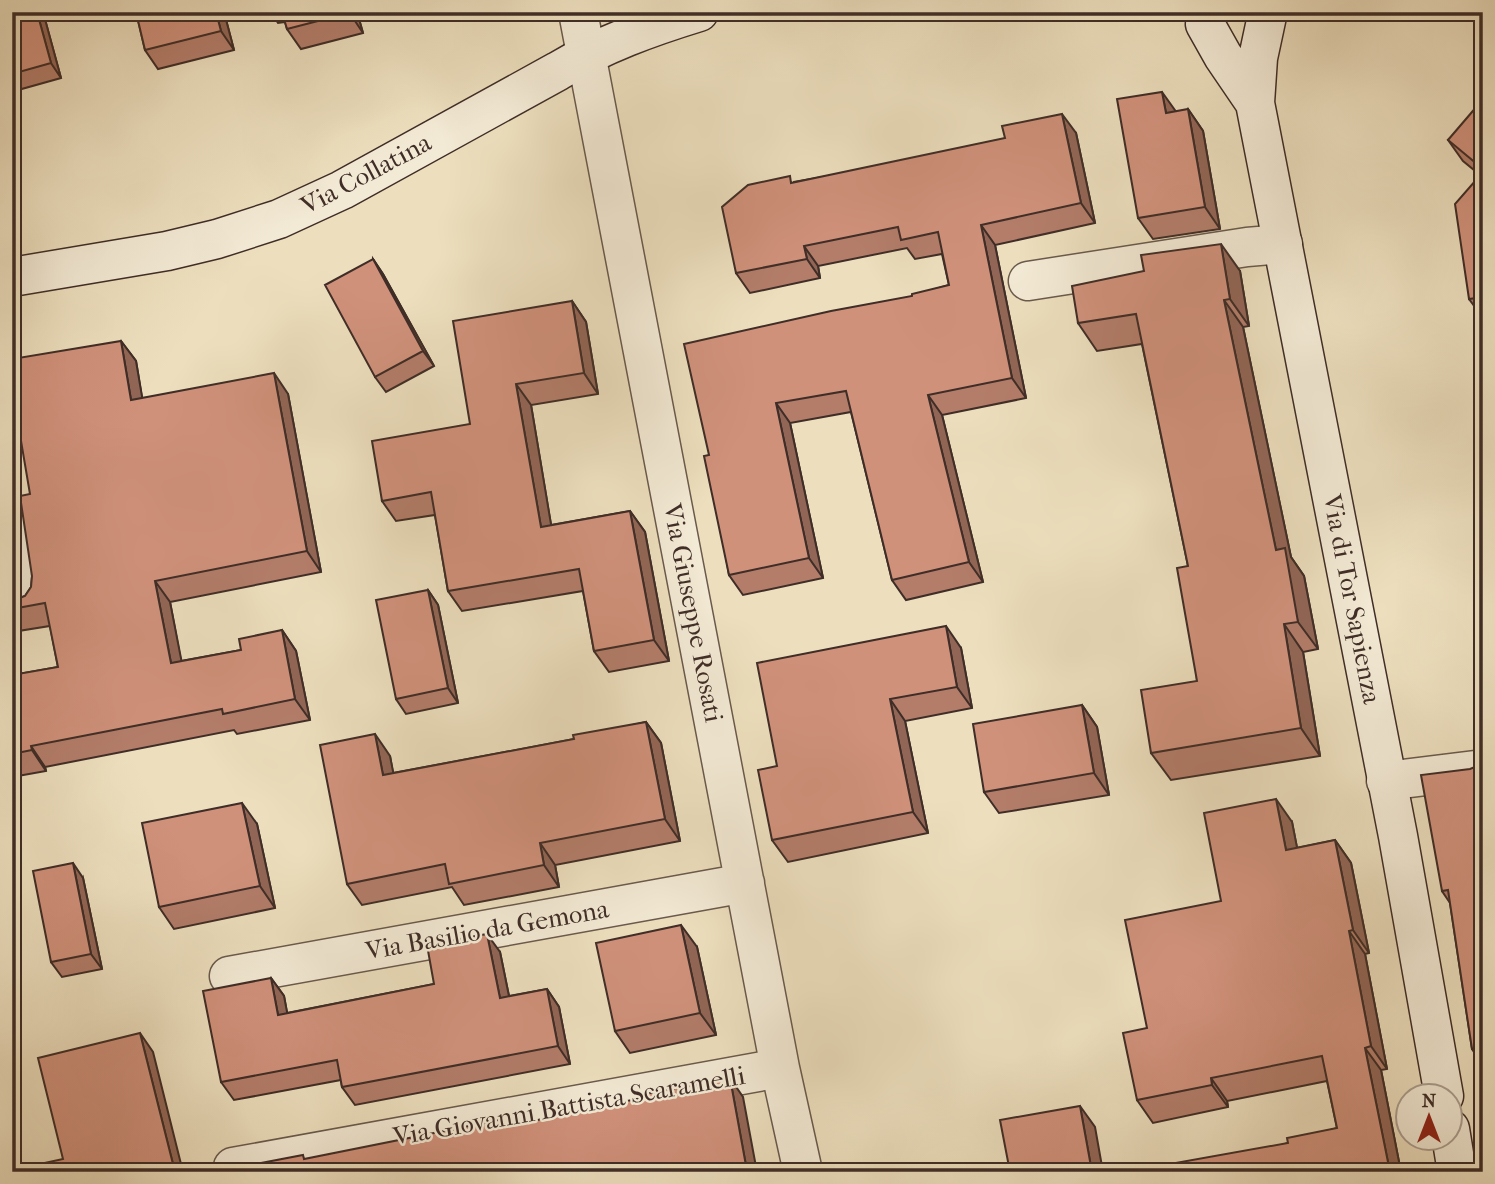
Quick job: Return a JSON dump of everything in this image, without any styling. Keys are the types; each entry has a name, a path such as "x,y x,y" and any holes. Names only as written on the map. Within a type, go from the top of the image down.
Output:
{"street":[{"name":"Via Giuseppe Rosati","path":"578,12 780,1068 803,1172"},
{"name":"Via Collatina","path":"12,277 167,251 217,239 279,219 342,190 586,54 654,26 699,12"},
{"path":"1197,18 1220,30 1237,30 1253,26 1269,14"},
{"path":"1255,103 1258,58 1269,14"},
{"path":"1197,18 1255,103"},
{"name":"Via di Tor Sapienza","path":"1255,103 1441,1082"},
{"path":"1027,281 1247,247 1283,244"},
{"path":"12,518 25,600"},
{"path":"1386,781 1483,769"},
{"name":"Via Basilio da Gemona","path":"229,976 745,883"},
{"name":"Via Giovanni Battista Scaramelli","path":"233,1167 780,1068"},
{"path":"1454,1152 1457,1172"}],"building":[{"path":"12,12 37,12 51,63 12,74"},
{"path":"136,12 216,12 221,31 145,50"},
{"path":"282,12 349,12 349,13 287,29"},
{"path":"1162,92 1166,113 1188,109 1205,207 1138,218 1117,99"},
{"path":"1478,105 1483,109 1483,169 1448,140"},
{"path":"1062,114 1081,203 981,225 1012,378 928,395 969,562 892,580 846,391 776,403 809,558 729,575 704,456 709,455 684,344 912,296 949,285 938,232 901,240 898,227 804,246 807,259 736,273 722,207 748,185 790,176 791,183 1005,138 1002,126"},
{"path":"1483,172 1483,297 1469,299 1455,204"},
{"path":"1221,244 1230,299 1224,300 1276,550 1285,548 1298,622 1284,624 1301,728 1151,753 1141,690 1197,681 1177,568 1188,566 1136,314 1078,323 1072,286 1144,271 1141,255"},
{"path":"373,259 423,351 375,377 325,285"},
{"path":"572,301 584,373 516,384 541,527 630,511 654,640 594,651 579,569 448,591 431,492 382,501 372,441 470,424 453,321"},
{"path":"121,341 131,400 274,373 307,551 155,581 171,663 241,650 239,639 282,630 295,699 223,714 222,709 31,746 32,750 12,754 12,675 58,667 45,603 12,609 12,601 25,596 31,587 32,576 20,496 30,494 12,388 12,359"},
{"path":"428,590 448,688 396,699 376,600"},
{"path":"946,626 957,687 890,699 913,812 772,840 758,770 777,766 757,663"},
{"path":"1082,705 1094,773 984,792 973,724"},
{"path":"646,722 665,819 540,843 544,865 449,884 445,864 347,884 320,745 375,734 383,775 574,739 573,735"},
{"path":"1483,762 1483,1048 1472,1049 1448,890 1442,891 1421,775 1470,769"},
{"path":"1276,799 1286,850 1335,840 1353,930 1349,931 1371,1046 1365,1048 1390,1172 1154,1172 1153,1167 1288,1143 1287,1138 1337,1128 1322,1056 1211,1078 1212,1085 1137,1100 1123,1033 1147,1028 1125,920 1221,901 1204,813"},
{"path":"242,803 260,886 159,907 142,823"},
{"path":"73,863 91,954 51,962 33,871"},
{"path":"681,925 700,1013 615,1031 596,943"},
{"path":"487,934 500,998 547,989 558,1046 342,1087 337,1060 221,1082 203,991 271,978 278,1015 434,984 427,945"},
{"path":"140,1033 175,1172 12,1172 63,1159 38,1058"},
{"path":"730,1078 747,1171 222,1172 303,1155 304,1159 499,1120 500,1128 646,1097 645,1094"},
{"path":"1080,1106 1092,1172 1010,1172 1000,1120"}]}
